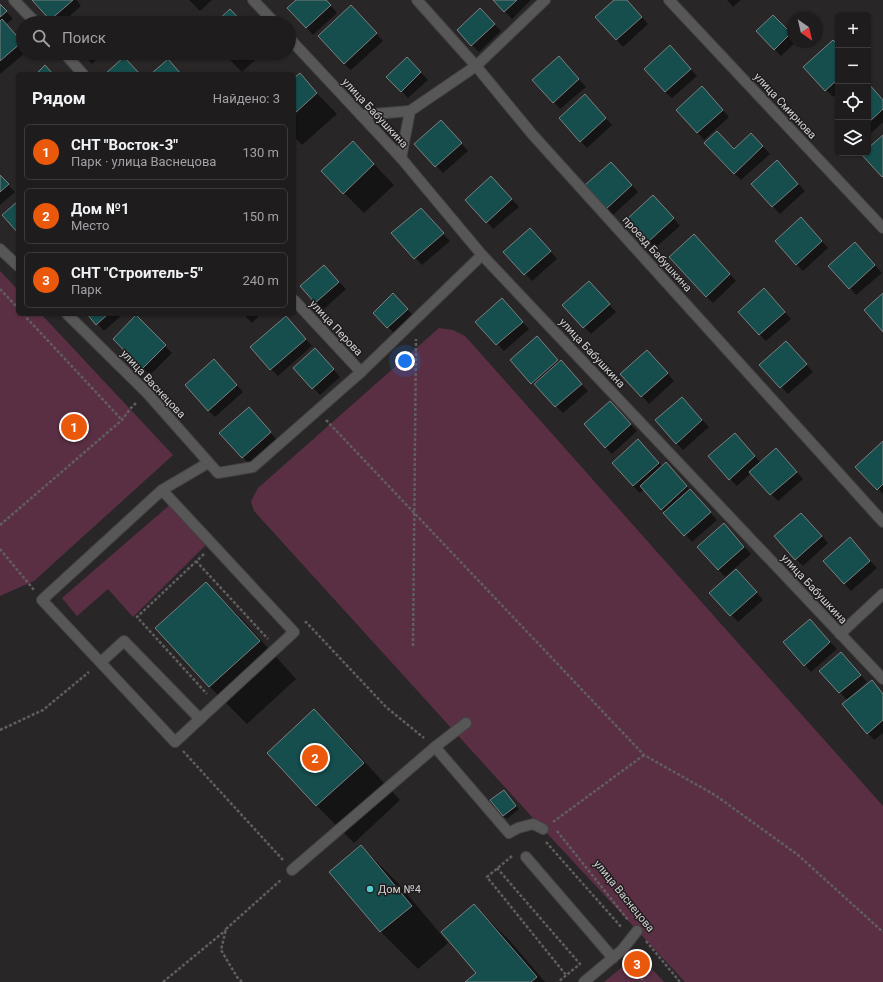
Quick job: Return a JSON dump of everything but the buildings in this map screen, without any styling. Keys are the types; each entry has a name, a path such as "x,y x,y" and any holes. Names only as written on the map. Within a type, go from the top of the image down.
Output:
{"street":[{"path":"14,0 29,16"},
{"path":"253,0 268,16"},
{"name":"проезд Бабушкина","path":"416,0 476,66 532,134 883,522"},
{"path":"361,115 410,111 476,66 545,0"},
{"name":"улица Смирнова","path":"669,0 883,228"},
{"name":"улица Бабушкина","path":"296,45 401,158 482,255 883,679"},
{"path":"71,60 82,72"},
{"path":"401,158 410,111"},
{"path":"0,249 16,264"},
{"path":"317,410 361,372 482,255"},
{"name":"улица Перова","path":"296,302 361,372"},
{"name":"улица Васнецова","path":"69,316 147,393 218,473 253,467 317,410"},
{"path":"162,490 294,632 175,742 42,600 162,490 208,462"},
{"path":"840,634 883,594"},
{"path":"101,662 124,641 200,719"},
{"path":"292,870 435,747 466,723"},
{"path":"435,747 509,833 518,828 533,824 546,830"},
{"path":"526,857 613,958"},
{"path":"584,982 622,950 637,931"}],"path":[{"path":"0,289 16,306"},
{"path":"25,316 122,420"},
{"path":"414,646 416,318"},
{"path":"0,525 122,420 130,409 147,393"},
{"path":"317,410 414,514 644,754 715,795 798,855 883,932"},
{"path":"213,545 137,617 216,704"},
{"path":"0,549 42,600"},
{"path":"196,561 270,641"},
{"path":"294,632 306,622 386,707 435,747"},
{"path":"0,730 43,710 101,662"},
{"path":"163,982 226,929 292,870 175,742"},
{"path":"644,754 546,830 622,928 618,941 622,950 644,982"},
{"name":"улица Васнецова","path":"556,830 680,982"},
{"path":"515,854 487,877 566,975"},
{"path":"497,868 580,964 558,982"},
{"path":"226,929 221,950 237,977 242,982"}],"shaded area":[{"path":"0,271 16,288 16,316 43,316 173,455 34,581 0,596"},
{"path":"439,328 453,330 465,336 883,806 883,982 685,982 543,829 254,511 251,501 258,488"},
{"path":"172,503 207,544 133,617 108,589 77,616 62,598"},
{"path":"638,954 664,982 604,982"}],"place":[{"name":"СНТ \"Восток-3\"","path":"74,427"},
{"name":"Дом №1","path":"315,758"},
{"name":"Дом №4","path":"370,889"},
{"name":"СНТ \"Строитель-5\"","path":"637,964"}]}
